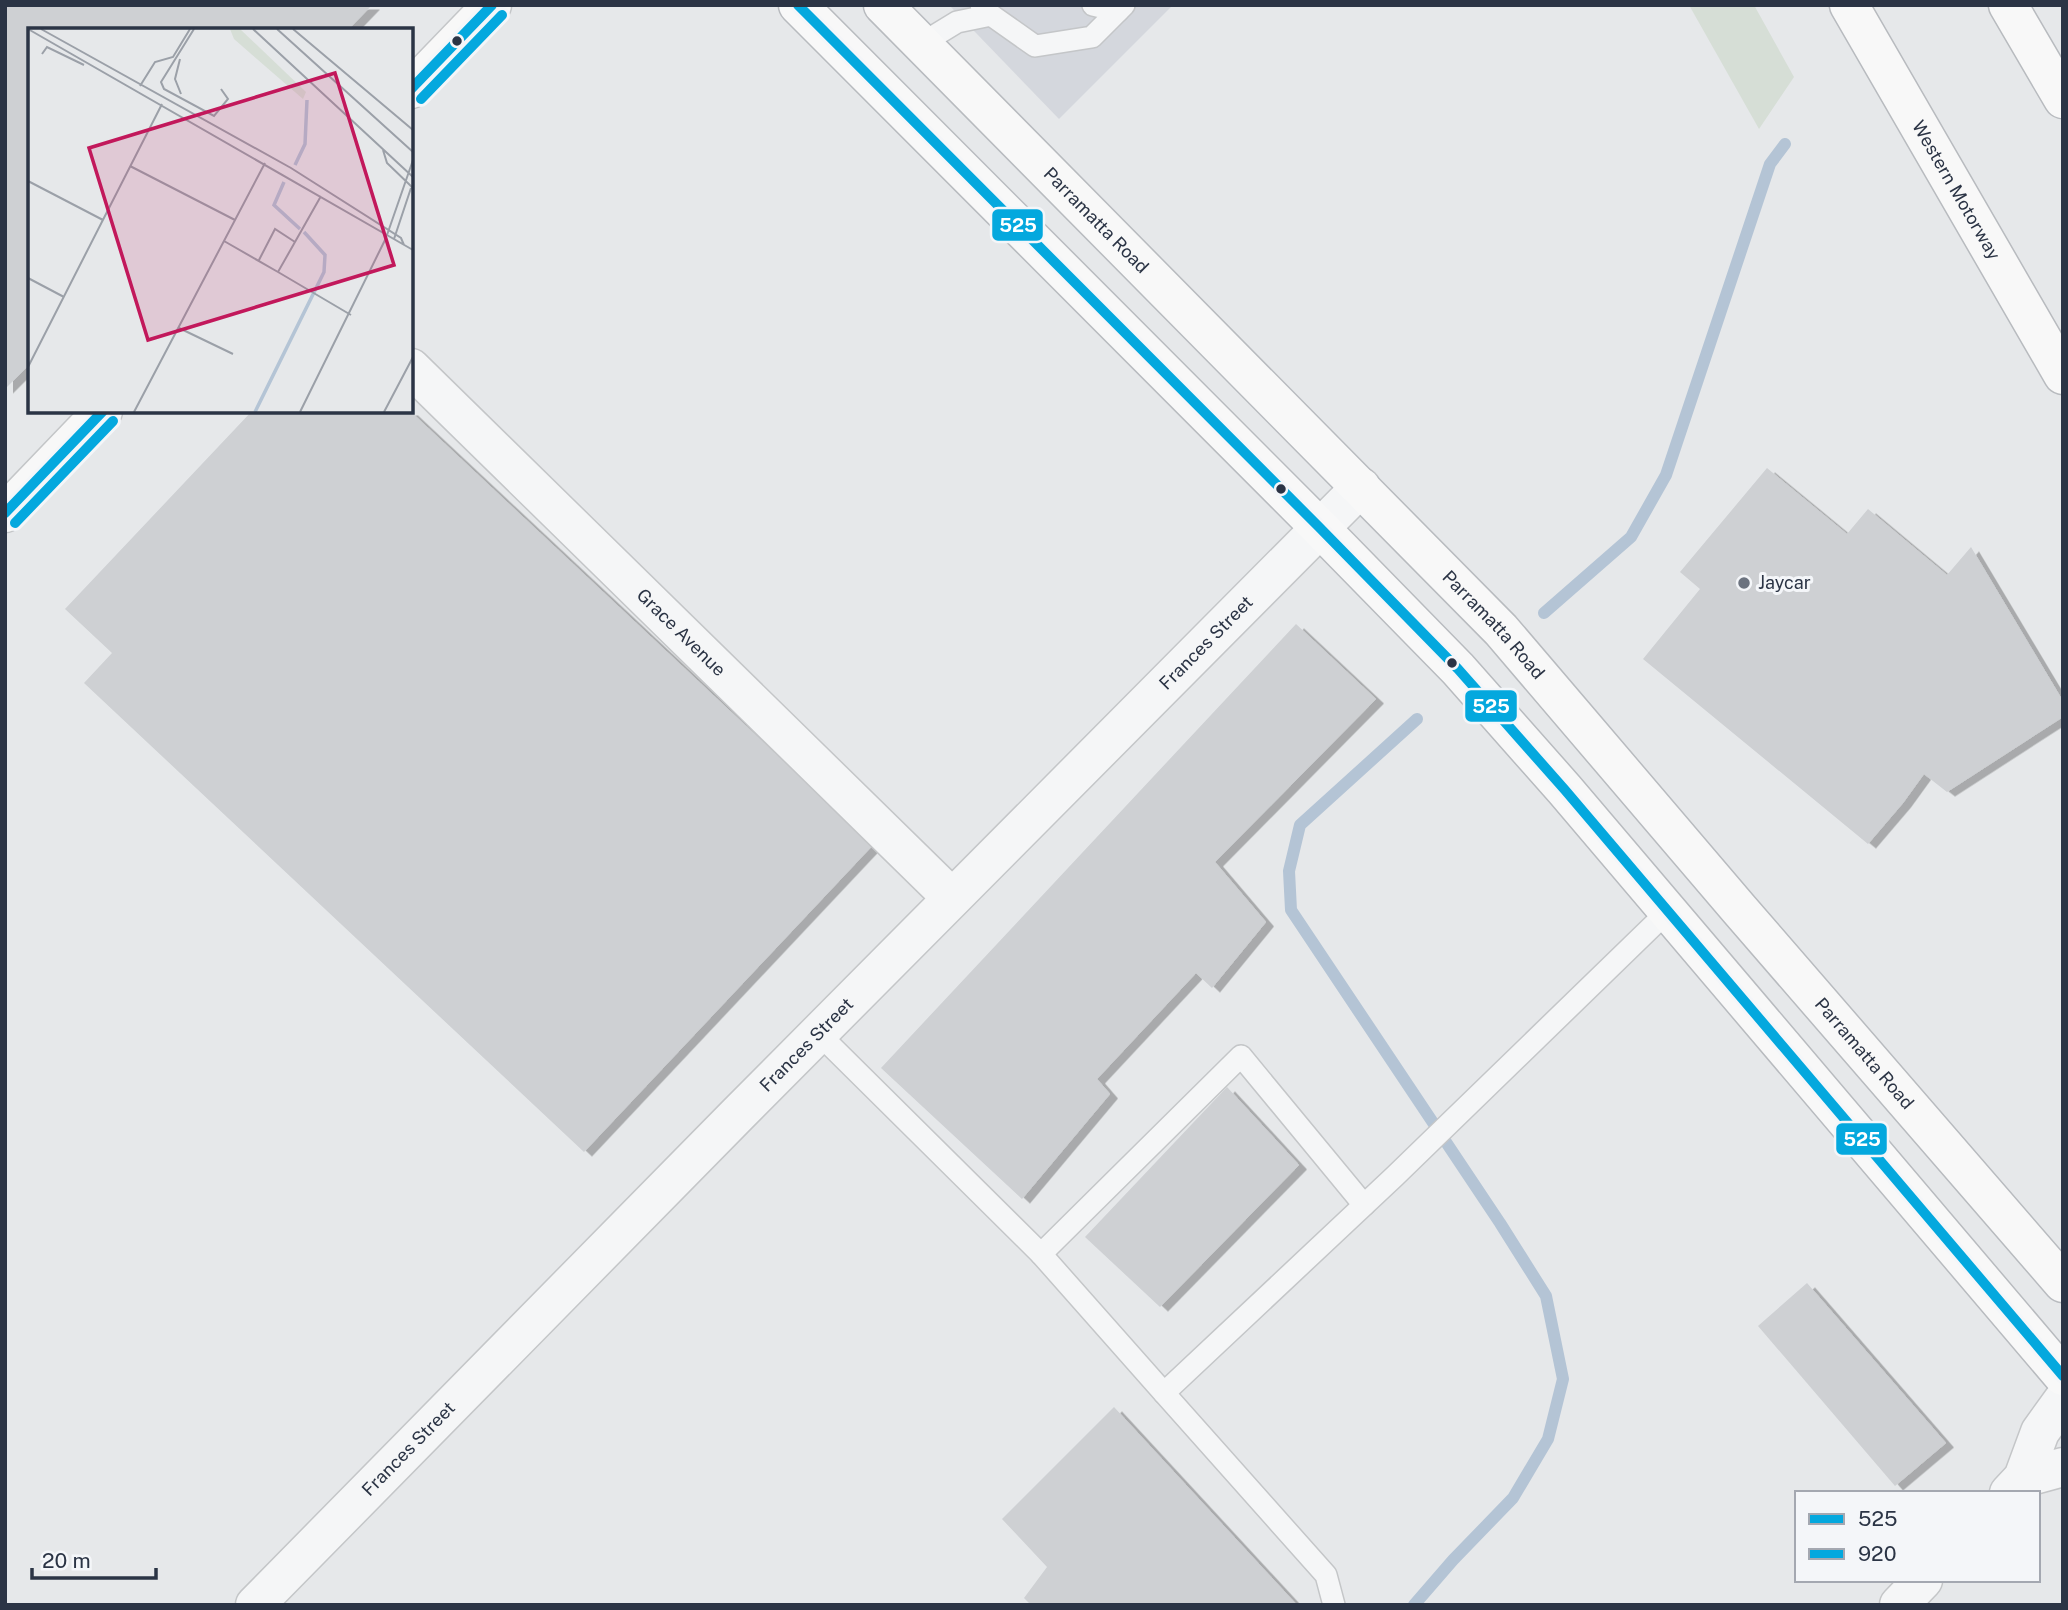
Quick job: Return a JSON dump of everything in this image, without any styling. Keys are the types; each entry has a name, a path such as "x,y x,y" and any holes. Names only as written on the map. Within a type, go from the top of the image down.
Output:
{"main road":[{"path":"413,87 492,5"},
{"path":"798,5 1320,527 1458,669 1565,790 2063,1376"},
{"name":"Parramatta Road","path":"883,5 1501,630 2063,1283"},
{"name":"Western Motorway","path":"1849,5 2063,375"},
{"path":"2008,5 2063,99"},
{"path":"5,513 101,413"}],"street":[{"name":"Grace Avenue","path":"413,370 952,898"},
{"name":"Frances Street","path":"271,1599 818,1033 1361,487"},
{"path":"2016,1485 2040,1432 2063,1400"},
{"path":"2016,1485 2063,1467"},
{"path":"1899,1605 1921,1582"}],"lane":[{"path":"1093,5 1119,7"},
{"path":"921,44 957,22 986,10 1035,46 1092,37 1119,7"},
{"path":"1164,1393 1395,1176 1667,912"},
{"path":"818,1033 1041,1254 1326,1576 1334,1605"},
{"path":"1041,1254 1241,1056 1364,1205"}],"shaded area":[{"path":"949,5 1173,5 1059,119"},
{"path":"1689,5 1754,5 1794,77 1759,129"}],"building":[{"path":"5,5 372,5 350,28 28,28 28,366 5,389"},
{"path":"250,413 412,413 873,845 584,1152 84,683 112,653 65,609"},
{"path":"1767,468 1847,534 1868,509 1947,575 1971,547 2063,701 2063,717 1947,792 1924,774 1868,844 1643,659 1700,589 1680,572"},
{"path":"1296,624 1376,699 1215,862 1266,922 1212,988 1196,973 1097,1079 1110,1094 1022,1199 881,1068"},
{"path":"1227,1087 1299,1165 1160,1307 1085,1237"},
{"path":"1807,1283 1946,1443 1895,1486 1758,1326"},
{"path":"1114,1407 1297,1605 1031,1605 1024,1598 1047,1567 1002,1519"}],"waterway":[{"path":"1544,613 1631,537 1666,475 1770,164 1785,144"},
{"path":"1414,1605 1513,1498 1548,1439 1563,1379 1546,1296 1291,910 1289,871 1300,825 1417,719"}],"transit line":[{"name":"525","path":"413,87 492,5"},
{"name":"525","path":"798,5 1458,669 1565,790 2063,1376"},
{"name":"920","path":"421,99 502,15"},
{"name":"525","path":"5,513 101,413"},
{"name":"920","path":"15,523 113,421"}],"place":[{"name":"Jaycar","path":"1744,583"}]}
